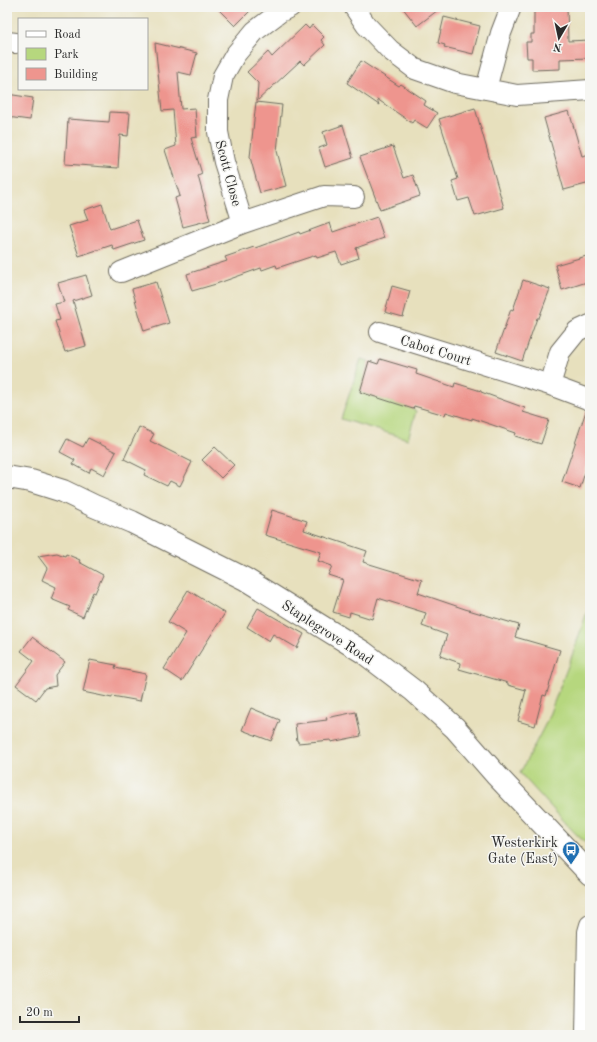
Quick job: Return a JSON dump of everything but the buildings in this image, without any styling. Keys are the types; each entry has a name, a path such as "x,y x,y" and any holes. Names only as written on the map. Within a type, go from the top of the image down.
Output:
{"main road":[{"name":"Staplegrove Road","path":"7,477 31,481 63,491 132,522 245,579 363,652 414,691 455,728 497,776 590,874"}],"street":[{"name":"Scott Close","path":"244,223 224,162 218,132 218,100 223,76 235,55 255,31 280,12 290,7"},
{"path":"354,7 366,25 390,50 415,69 455,83 517,95 590,90"},
{"path":"486,89 501,33 510,7"},
{"name":"Scott Close","path":"121,272 244,223 324,196 354,197"},
{"path":"550,385 560,352 577,331 590,325"},
{"name":"Cabot Court","path":"380,332 550,385 590,400"},
{"path":"586,1035 588,932 590,925"}],"green space":[{"path":"361,359 369,361 360,392 416,411 408,439 341,419"},
{"path":"590,603 590,847 574,832 520,773 546,723 573,653"}],"place":[{"name":"Westerkirk Gate (East)","path":"571,865"}]}
